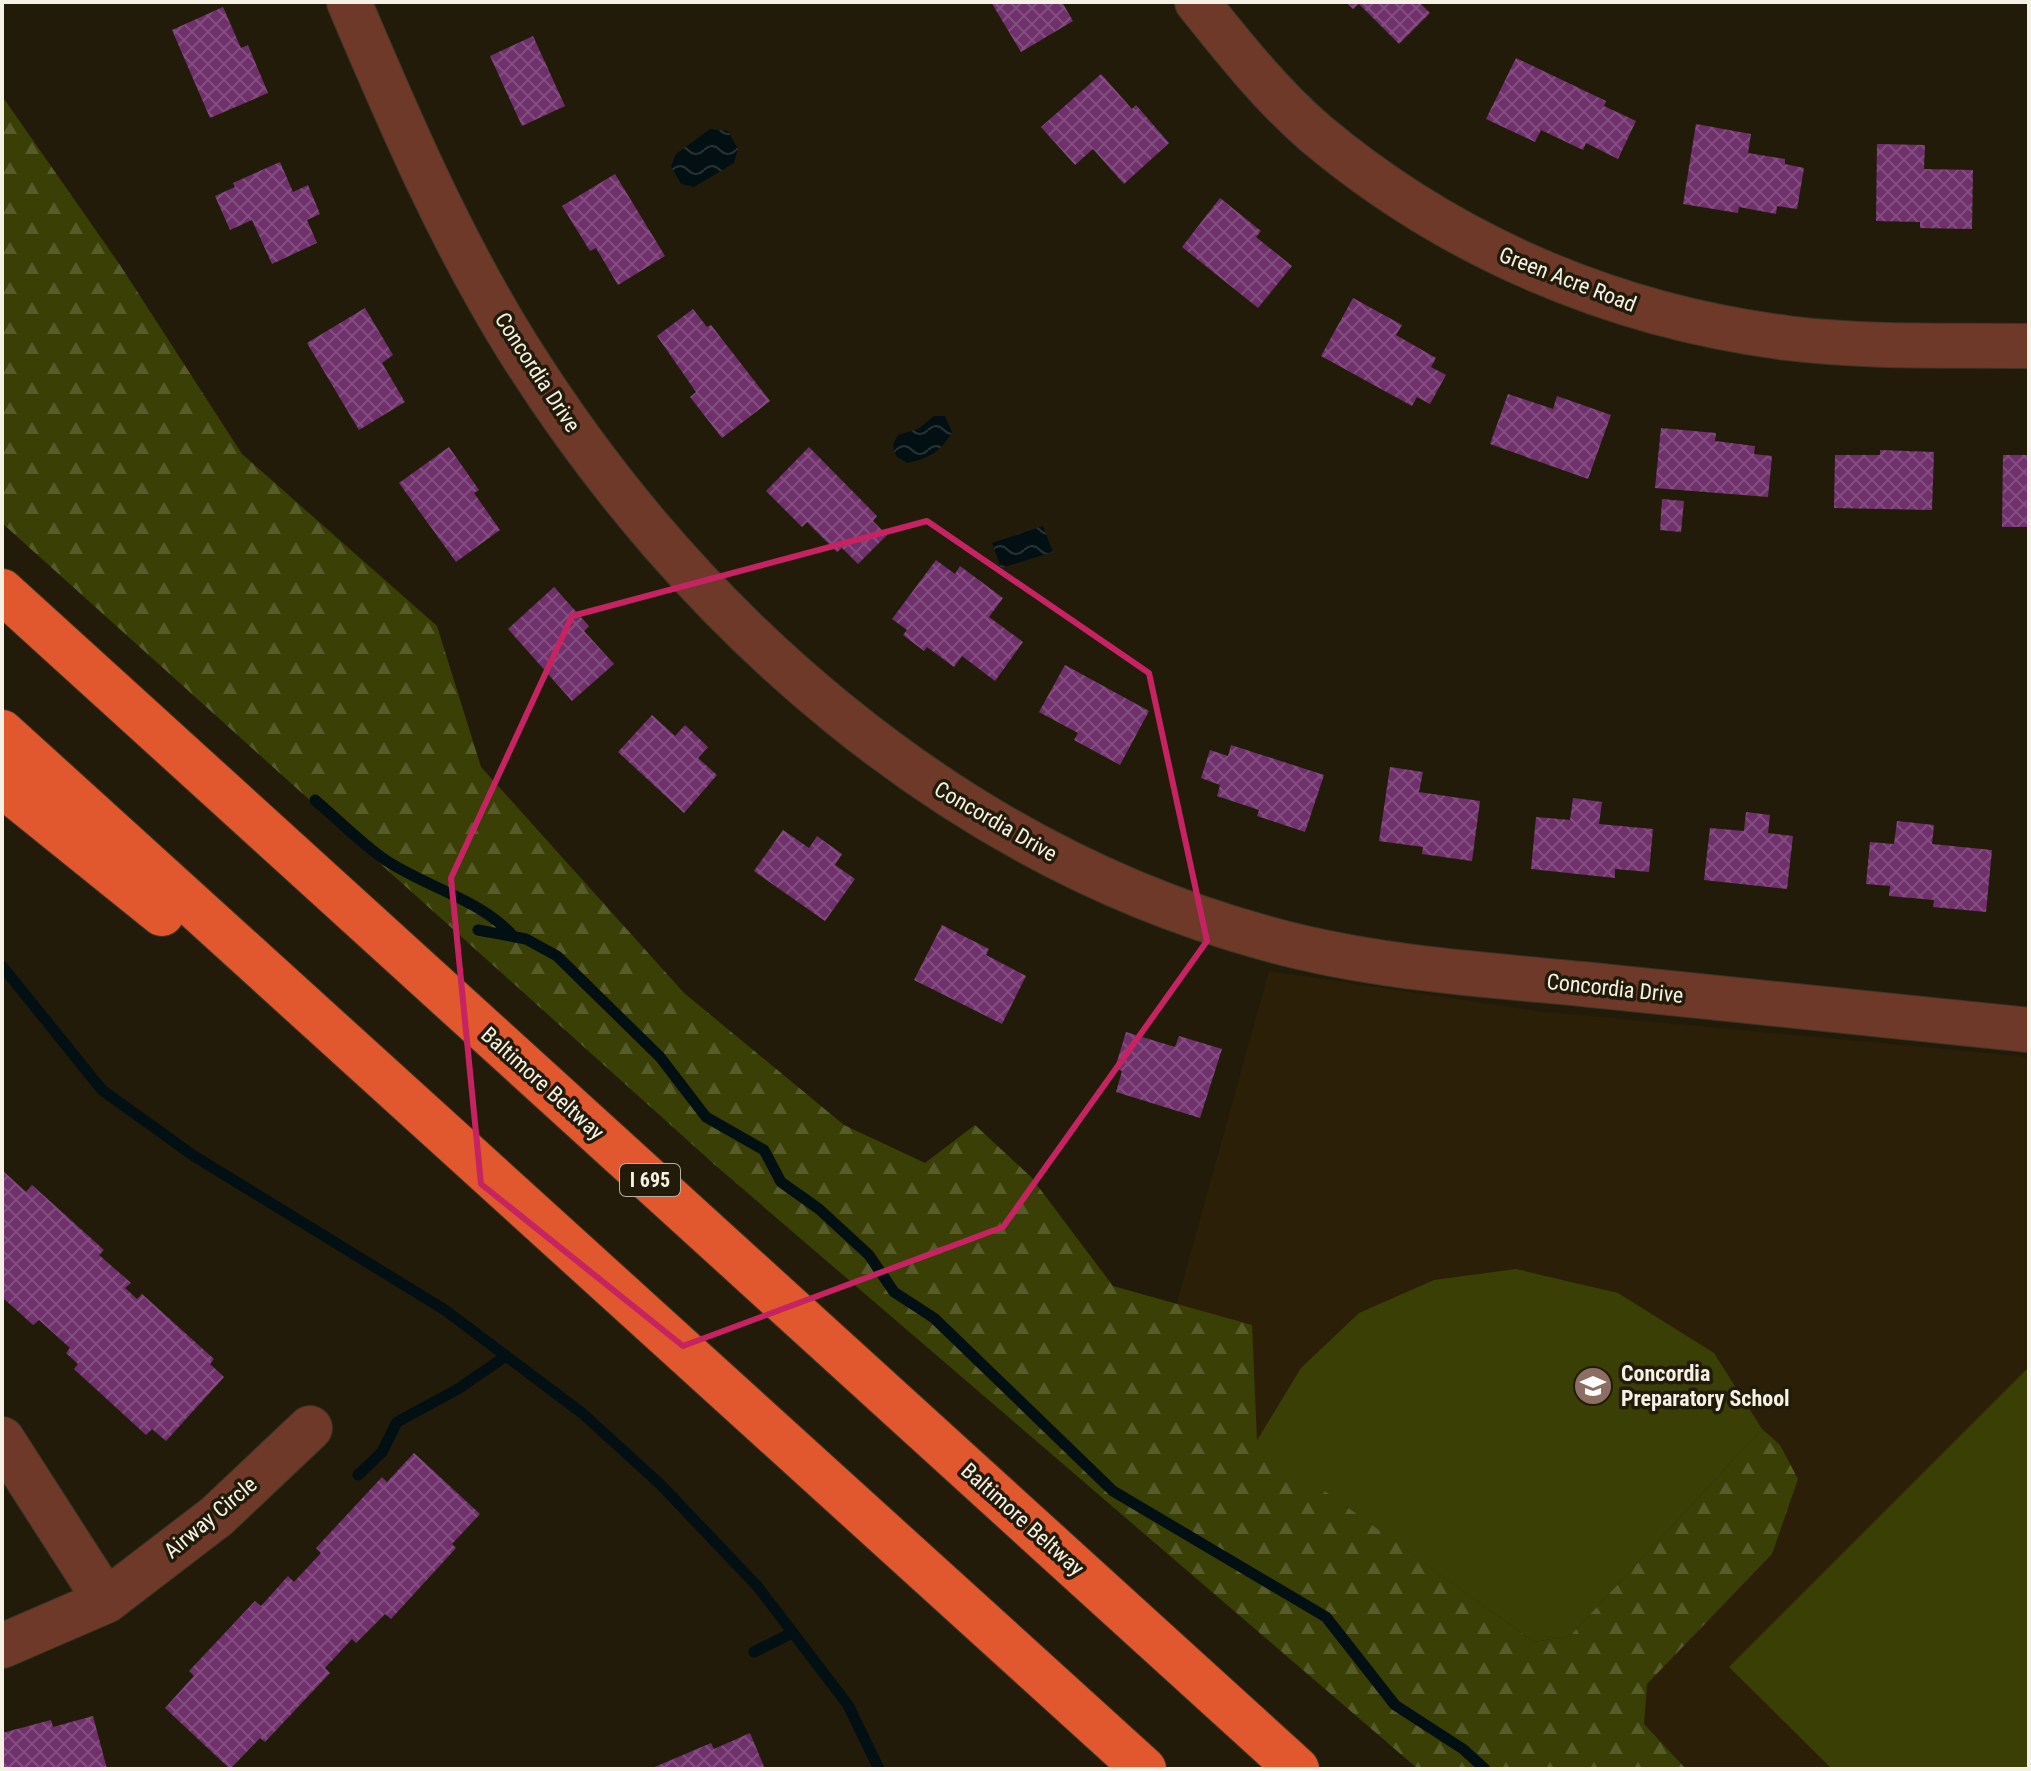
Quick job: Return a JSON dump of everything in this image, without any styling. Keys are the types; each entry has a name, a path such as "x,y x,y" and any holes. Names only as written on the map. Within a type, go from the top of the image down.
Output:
{"highway":[{"name":"Baltimore Beltway","path":"2,591 1297,1769"},
{"path":"2,732 1144,1769"},
{"path":"2,785 514,1197"}],"street":[{"name":"Concordia Drive","path":"349,2 448,223 518,347 622,493 683,565 805,682 893,756 1012,836 1099,879 1189,916 1270,940 1358,958 1465,972 2029,1030"},
{"name":"Green Acre Road","path":"1197,2 1239,55 1313,131 1391,192 1490,250 1591,293 1689,321 1788,338 2029,346"},
{"name":"Airway Circle","path":"2,1646 106,1601 217,1516 310,1428"},
{"path":"2,1439 106,1601"}],"highlighted area":[{"path":"927,521 1149,673 1207,941 1003,1227 683,1346 481,1184 451,878 572,616"}],"shaded area":[{"name":"Concordia Preparatory School","path":"1269,971 1536,1011 2029,1057 2029,1769 1537,1769 1163,1353"}],"green space":[{"path":"2,96 120,265 242,454 437,626 481,767 684,993 844,1125 925,1163 975,1125 1031,1177 1113,1286 1252,1325 1257,1442 1534,1642 1570,1636 1762,1429 1780,1445 1798,1479 1772,1554 1647,1684 1644,1724 1686,1769 1418,1769 715,1165 2,523"},
{"path":"1516,1269 1618,1293 1714,1353 1762,1429 1570,1636 1534,1642 1256,1442 1301,1368 1359,1313 1434,1280"},
{"path":"2029,1367 2029,1769 1832,1769 1729,1667"}],"water":[{"path":"710,129 728,131 738,149 734,163 694,187 681,184 671,166 676,154"},
{"path":"934,416 945,416 952,432 944,444 934,453 907,463 896,456 893,444 898,435 918,429"},
{"path":"1043,526 1053,552 1001,568 992,543"}],"building":[{"path":"991,2 1062,2 1073,21 1021,52"},
{"path":"1346,2 1419,2 1430,13 1399,44 1359,4 1353,9"},
{"path":"223,7 241,48 248,45 268,93 210,118 172,30"},
{"path":"533,36 565,106 522,126 490,56"},
{"path":"1516,58 1606,101 1604,106 1636,121 1618,159 1586,143 1583,150 1541,130 1535,142 1486,119"},
{"path":"1101,74 1132,109 1136,105 1169,143 1124,184 1093,149 1075,165 1041,127"},
{"path":"1696,124 1751,134 1748,153 1785,159 1785,164 1804,168 1797,209 1777,206 1776,214 1739,207 1738,213 1683,204"},
{"path":"1877,144 1925,145 1924,169 1973,170 1972,229 1920,228 1920,222 1876,221"},
{"path":"280,162 293,192 308,185 320,214 307,220 317,243 272,264 252,220 230,230 215,196 235,187 233,183"},
{"path":"615,174 665,256 618,285 596,248 590,251 562,206"},
{"path":"1220,198 1261,231 1256,237 1292,266 1258,308 1182,247"},
{"path":"1353,298 1402,325 1396,335 1436,358 1431,367 1446,375 1430,404 1417,397 1412,406 1321,356"},
{"path":"365,308 393,355 382,363 405,402 359,430 307,343"},
{"path":"693,309 707,327 711,325 770,401 722,438 690,397 696,392 657,336"},
{"path":"1508,394 1553,409 1557,396 1611,415 1588,479 1490,444"},
{"path":"1661,428 1716,433 1715,441 1755,446 1754,454 1772,456 1768,497 1655,488"},
{"path":"449,447 479,490 474,493 500,530 456,562 399,483"},
{"path":"809,447 877,516 873,521 887,535 858,564 842,548 837,552 807,522 802,527 766,491"},
{"path":"1880,450 1934,452 1932,510 1834,508 1835,455 1880,455"},
{"path":"2003,455 2029,455 2029,527 2002,527"},
{"path":"1662,499 1684,501 1681,532 1660,530"},
{"path":"936,560 955,574 960,566 1003,598 989,617 1023,642 995,681 962,656 954,667 927,647 924,651 903,635 907,630 892,619"},
{"path":"554,587 589,626 584,631 614,664 572,701 508,629"},
{"path":"1065,665 1149,711 1120,765 1074,740 1078,733 1039,712"},
{"path":"652,715 675,736 685,725 708,747 698,758 717,775 684,813 618,752"},
{"path":"1231,745 1324,775 1305,832 1257,816 1259,810 1217,796 1220,785 1201,778 1210,750 1228,756"},
{"path":"1390,767 1423,772 1419,792 1480,801 1472,861 1422,854 1423,847 1379,841"},
{"path":"1573,798 1602,802 1599,824 1653,829 1649,872 1615,869 1615,878 1531,869 1536,817 1570,820"},
{"path":"1746,812 1770,815 1768,833 1793,836 1787,889 1704,880 1710,828 1744,831"},
{"path":"1897,821 1934,825 1932,844 1992,850 1986,912 1933,907 1934,900 1889,896 1890,886 1866,884 1870,842 1894,844"},
{"path":"783,830 809,848 817,836 842,854 835,865 855,879 825,921 754,871"},
{"path":"942,925 989,949 986,955 1026,976 1002,1024 914,980"},
{"path":"1126,1032 1175,1047 1179,1036 1222,1049 1200,1118 1116,1092 1122,1071 1115,1068"},
{"path":"2,1170 26,1192 32,1185 104,1250 99,1255 131,1283 125,1288 137,1299 142,1294 214,1359 210,1364 224,1377 166,1441 152,1429 146,1435 74,1369 78,1364 66,1353 70,1348 39,1320 33,1325 2,1297"},
{"path":"414,1453 480,1514 452,1544 456,1548 391,1619 385,1614 356,1643 352,1639 325,1668 330,1673 265,1742 260,1738 230,1769 165,1708 194,1676 189,1671 255,1601 261,1606 288,1576 294,1582 321,1553 316,1548 382,1477 387,1482"},
{"path":"93,1716 107,1769 2,1769 2,1733 51,1720 53,1727"},
{"path":"750,1733 765,1769 650,1769 711,1743 714,1749"}],"waterway":[{"path":"315,800 381,857 485,912 514,937"},
{"path":"478,930 526,939 557,956 660,1057 706,1117 764,1150 781,1182 819,1209 869,1255 894,1292 934,1318 1113,1491 1326,1617 1395,1705 1463,1749 1485,1769"},
{"path":"2,966 102,1090 194,1156 445,1310 582,1413 661,1485 758,1587 848,1705 879,1769"},
{"path":"358,1475 382,1452 397,1422 458,1389 506,1356"},
{"path":"754,1652 792,1633"}],"place":[{"name":"Concordia Preparatory School","path":"1593,1386"}]}
